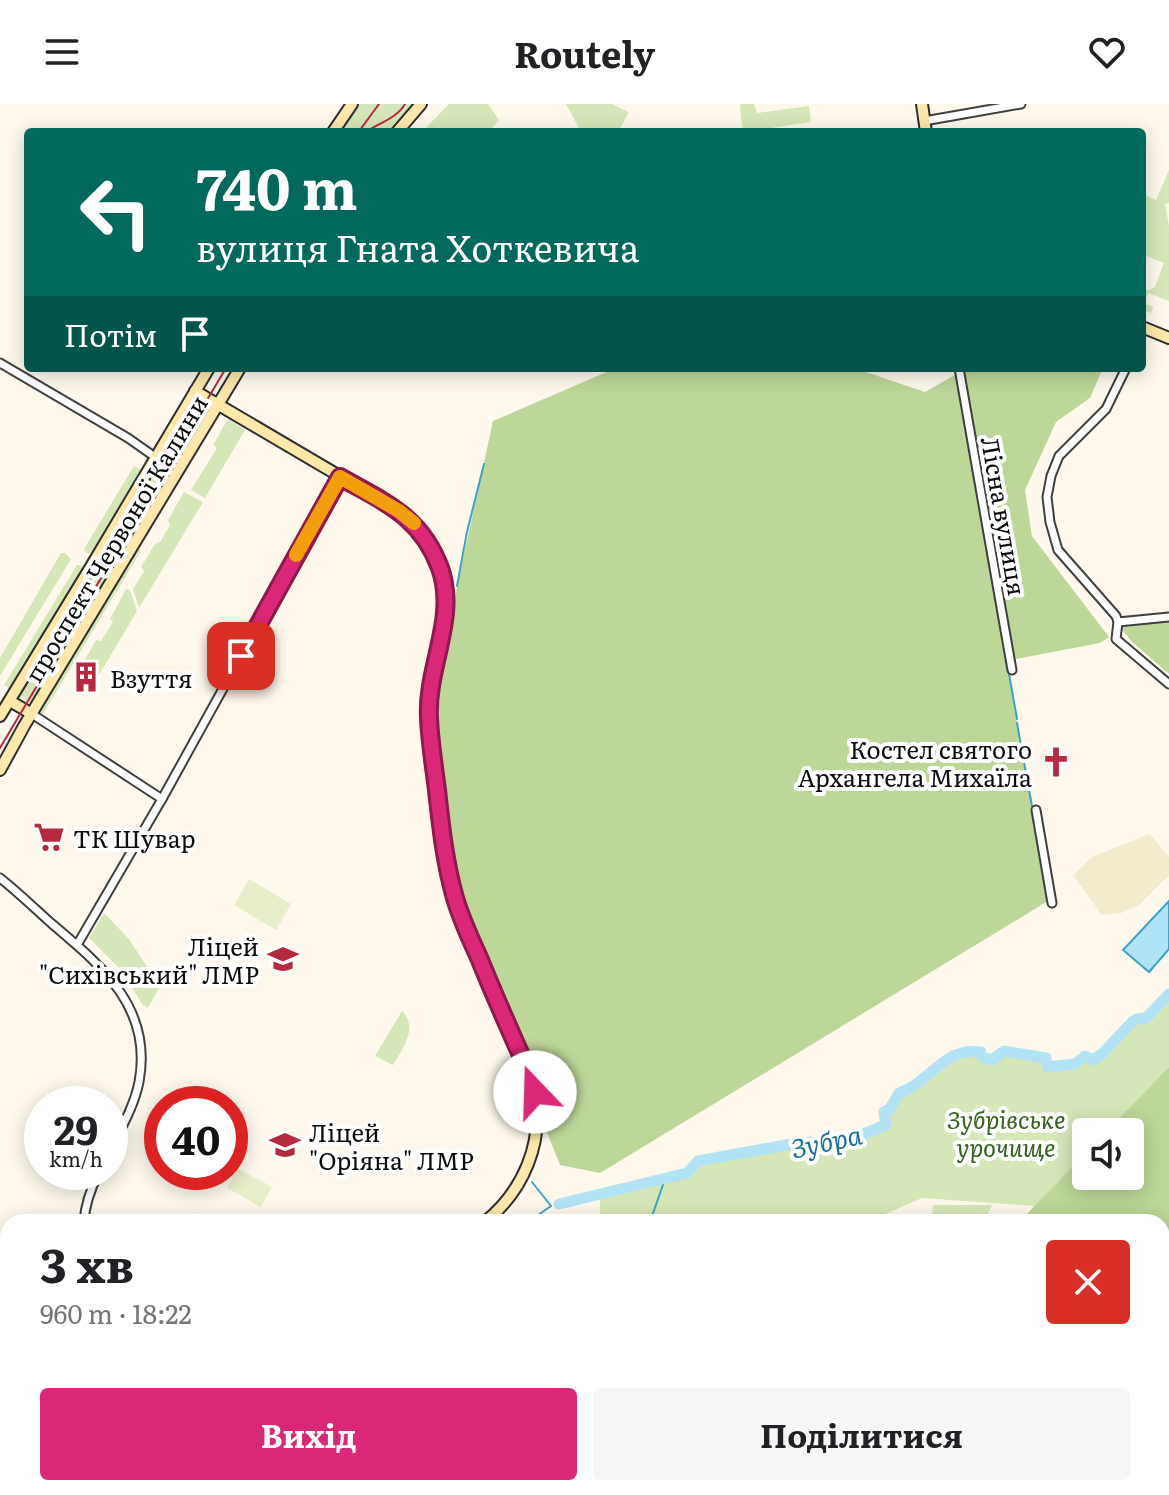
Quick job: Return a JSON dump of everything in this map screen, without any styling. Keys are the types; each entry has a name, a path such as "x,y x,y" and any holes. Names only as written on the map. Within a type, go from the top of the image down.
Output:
{"street":[{"path":"337,128 352,104"},
{"path":"400,128 421,104"},
{"path":"922,104 925,126 1021,104"},
{"path":"1146,329 1169,338"},
{"path":"0,363 155,457"},
{"name":"проспект Червоної Калини","path":"0,716 207,372"},
{"name":"проспект Червоної Калини","path":"0,770 238,372"},
{"name":"Лісна вулиця","path":"960,372 1012,670"},
{"path":"1124,372 1106,409 1059,456 1047,497 1050,522 1058,550 1116,616 1119,622 1116,639 1169,684"},
{"path":"195,391 399,511 414,523 440,568 446,588 445,617 428,706 448,868 456,901 531,1078 537,1107 536,1142 525,1172 508,1200 493,1214"},
{"path":"77,945 162,799 340,477"},
{"path":"1119,622 1169,617"},
{"path":"10,701 162,799"},
{"path":"1036,810 1052,903"},
{"path":"0,878 77,945 123,994 135,1019 141,1061 139,1083 128,1115"},
{"path":"85,1214 91,1190"}],"shaded area":[{"path":"1150,834 1169,857 1169,875 1138,906 1121,913 1102,915 1073,875 1092,857"}],"green space":[{"path":"358,104 415,104 394,128 342,128"},
{"path":"449,104 488,104 499,120 492,128 426,128"},
{"path":"566,104 612,104 629,112 620,128 579,128"},
{"path":"740,104 754,104 757,113 809,106 811,122 771,128 742,127"},
{"path":"1169,170 1169,203 1165,204 1169,226 1169,301 1148,293 1146,298 1146,290 1155,287 1164,263 1146,256 1146,196 1156,200"},
{"path":"1146,304 1153,307 1151,313 1146,311"},
{"path":"607,372 866,372 925,392 960,372 1101,372 1090,398 1056,422 1025,490 1032,536 1109,637 1100,643 1006,661 1048,901 600,1173 560,1165 543,1123 540,1087 526,1048 455,878 436,703 454,601 493,421"},
{"path":"198,401 208,407 208,412 170,477 154,467"},
{"path":"228,419 245,430 205,498 191,490 217,448 213,445"},
{"path":"134,466 141,470 91,553 86,553 84,549"},
{"path":"150,475 166,485 31,704 21,695 44,651"},
{"path":"184,492 203,502 139,608 133,589 144,571 141,567 170,525 168,520"},
{"path":"138,549 141,551 43,714 40,712"},
{"path":"61,553 71,559 0,676 0,658"},
{"path":"77,565 83,565 85,570 12,690 4,685"},
{"path":"126,589 130,590 137,611 93,685 87,682 91,674 82,665 96,640 101,641 113,622 110,619"},
{"path":"1169,619 1169,674 1131,641 1121,628"},
{"path":"249,879 291,904 276,930 234,905"},
{"path":"104,913 128,938 160,986 148,1008 142,1004 123,972 89,938"},
{"name":"Зубрівське урочище","path":"1169,994 1169,1067 1120,1118 1072,1118 1072,1168 1035,1206 922,1198 885,1214 600,1214 600,1195 687,1173 698,1161 791,1144 850,1139 886,1125 884,1112 890,1109 899,1093 958,1054 981,1052 982,1057 992,1060 1004,1051 1046,1058 1049,1066 1075,1064 1085,1056 1093,1060 1103,1053 1137,1019 1147,1018"},
{"path":"402,1011 407,1018 409,1031 393,1065 375,1056"},
{"path":"1169,1067 1169,1214 1027,1214 1072,1167 1072,1190 1144,1190 1144,1118 1120,1118"},
{"path":"248,1174 272,1187 261,1207 231,1190 248,1190"},
{"path":"933,1205 992,1205 988,1214 932,1214"}],"water":[{"path":"1169,901 1169,949 1149,972 1123,950"}],"waterway":[{"path":"457,586 484,464"},
{"path":"972,464 1017,719"},
{"path":"1017,723 1033,812"},
{"name":"Зубра","path":"1137,1019 1146,1018 1169,994"},
{"name":"Зубра","path":"559,1204 687,1173 698,1161 791,1144 850,1139 886,1125 884,1112 890,1109 899,1093 958,1054 981,1052 982,1057 992,1060 1004,1051 1046,1058 1048,1067 1075,1064 1085,1056 1093,1060 1103,1053 1133,1021"},
{"path":"653,1214 665,1179"},
{"name":"Зубра","path":"532,1182 551,1206 540,1214"}],"tram line":[{"path":"361,128 379,104"},
{"path":"373,128 393,117 405,104"},
{"path":"0,748 224,372"}],"slow traffic":[{"path":"296,555 340,477 414,523"}],"place":[{"name":"Взуття","path":"86,677"},
{"name":"Костел святого Архангела Михаїла","path":"1056,762"},
{"name":"ТК Шувар","path":"49,837"},
{"name":"Ліцей \"Сихівський\" ЛМР","path":"283,959"},
{"name":"Ліцей \"Оріяна\" ЛМР","path":"285,1145"}],"route":[{"path":"241,656 340,477 414,523 431,549 446,588 445,617 428,706 448,868 456,901 535,1092"}]}
